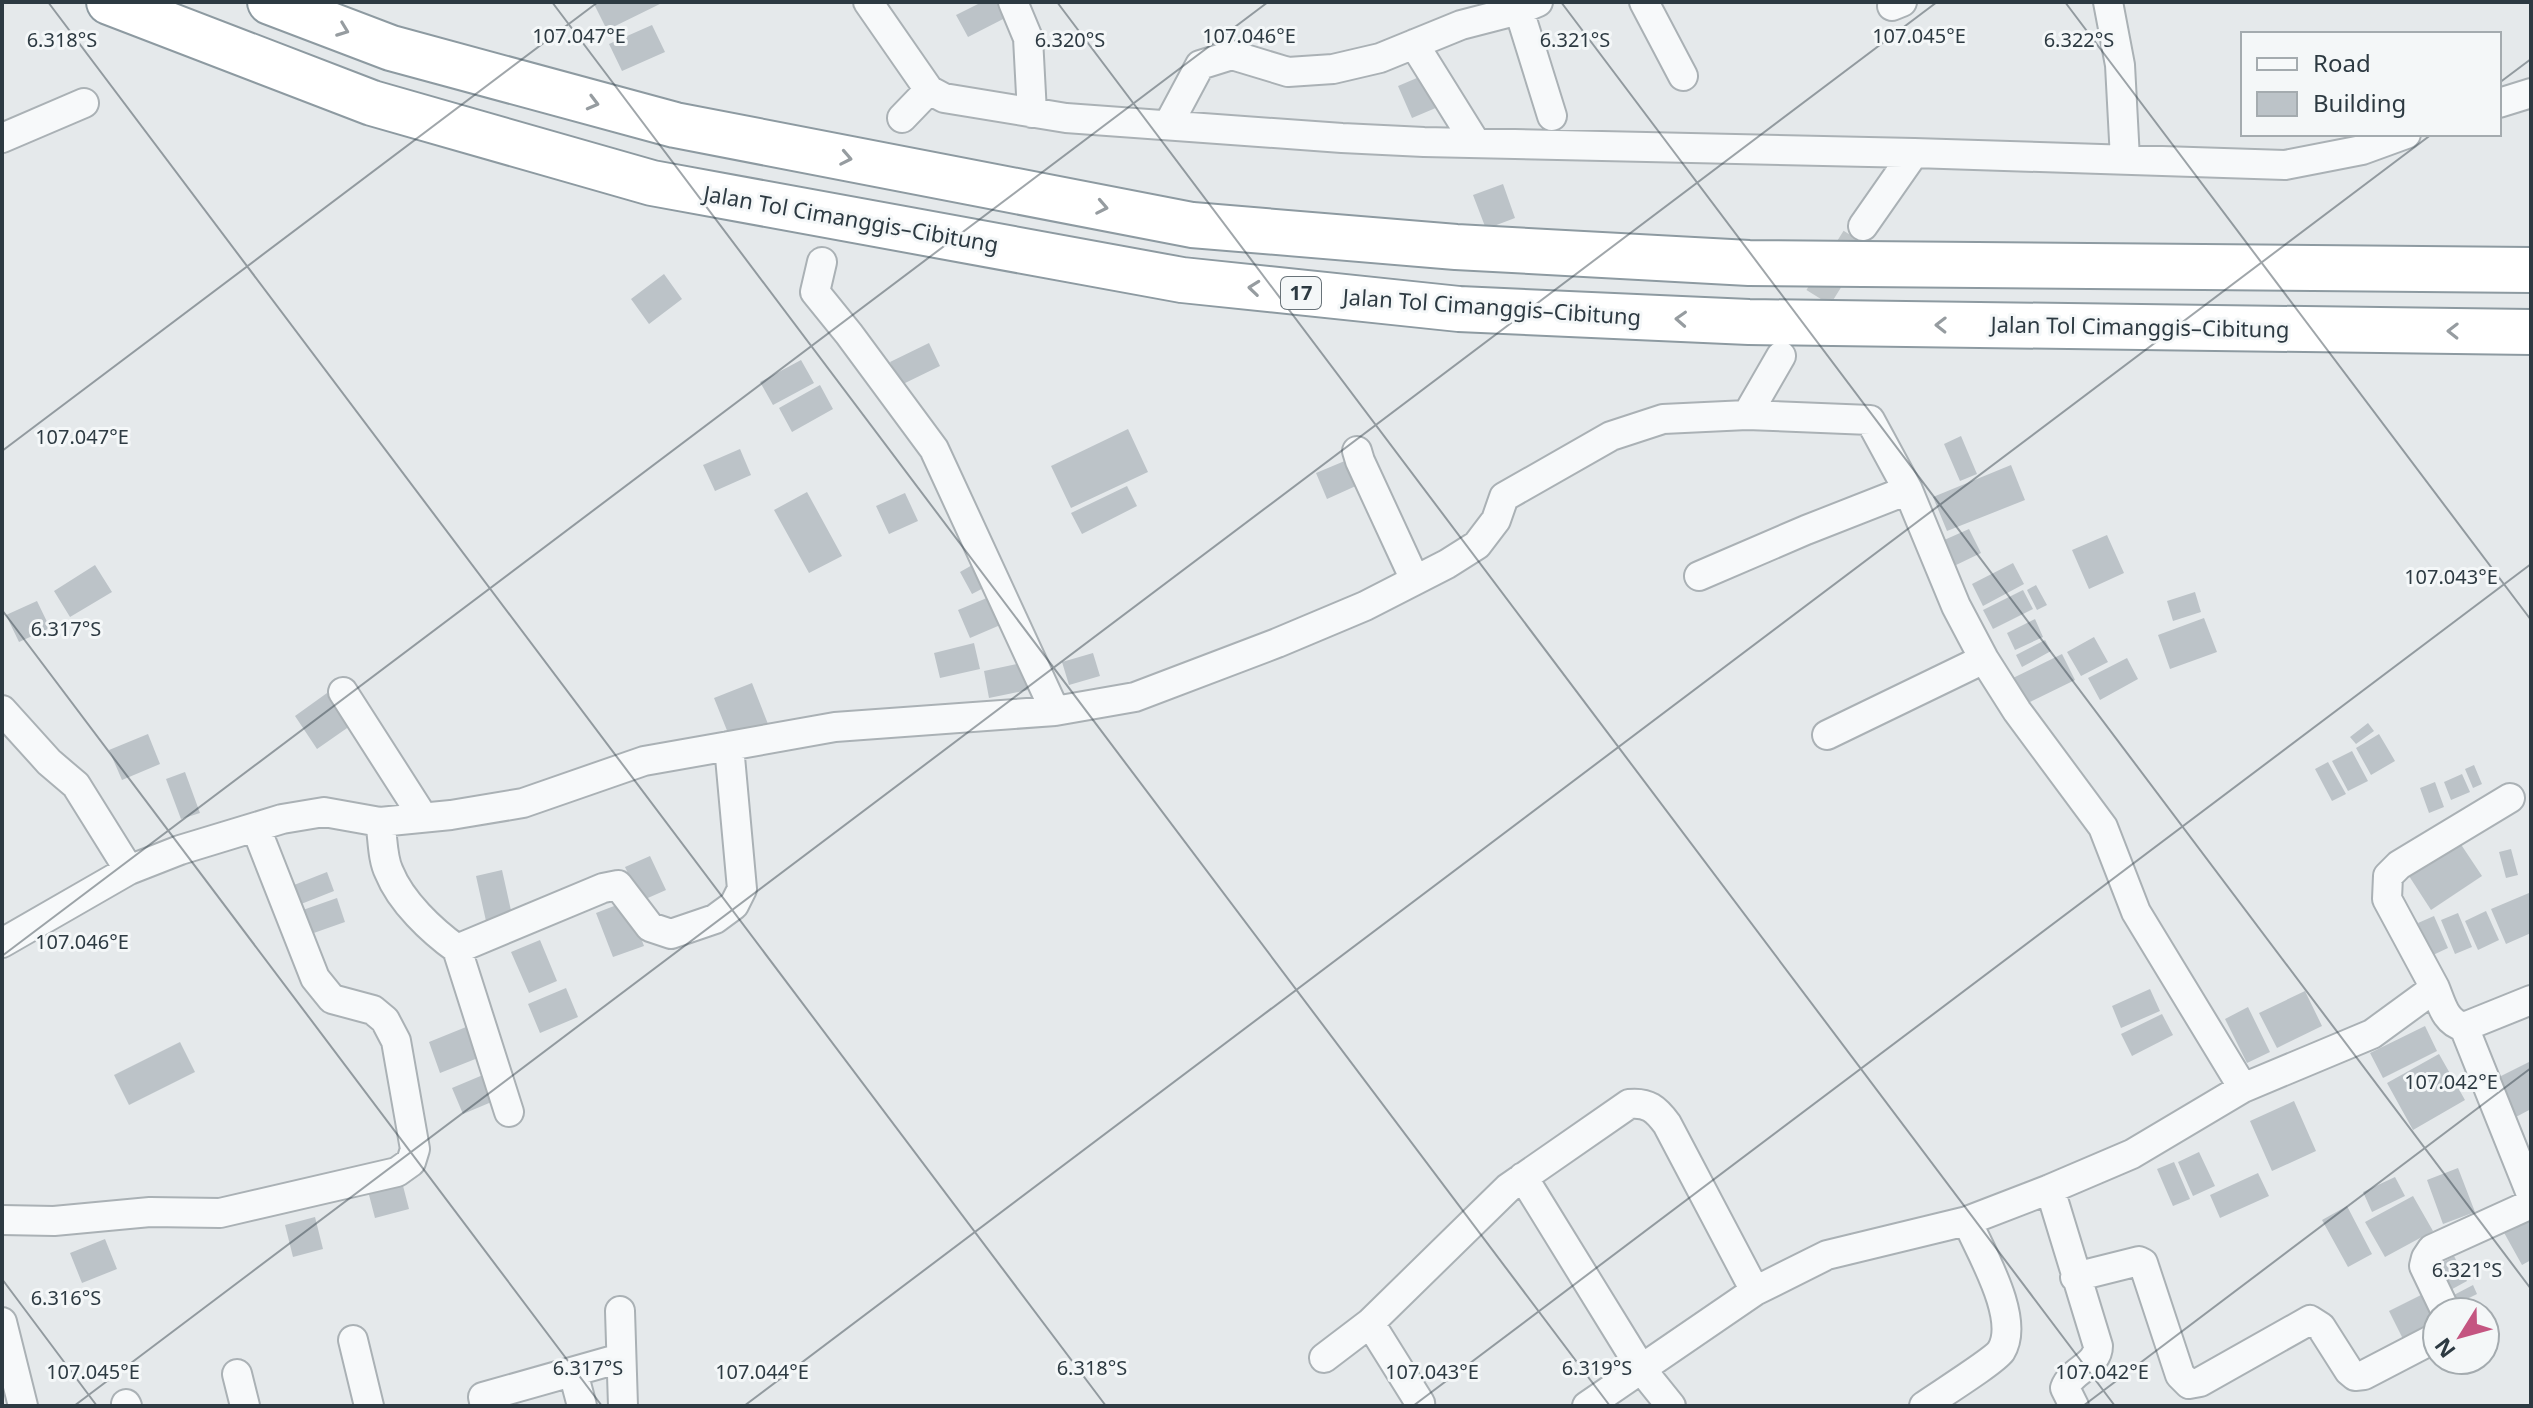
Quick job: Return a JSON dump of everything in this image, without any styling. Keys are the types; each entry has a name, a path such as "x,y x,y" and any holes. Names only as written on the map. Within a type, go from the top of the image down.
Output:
{"highway":[{"name":"Jalan Tol Cimanggis–Cibitung","path":"109,2 372,103 652,183 1182,280 1459,309 1749,322 2531,332"},
{"path":"270,2 391,48 675,125 1192,225 1456,247 1749,263 2531,270"}],"street":[{"path":"868,2 929,90 944,98 1066,118 1342,138 2285,165 2362,150 2400,136"},
{"path":"1013,2 1028,38 1032,113"},
{"path":"1644,2 1683,76"},
{"path":"2108,2 2120,65 2125,159"},
{"path":"1168,125 1200,65 1232,55 1288,72 1333,69 1380,58 1461,25 1528,6 1552,116"},
{"path":"1414,44 1475,142"},
{"path":"902,118 929,90"},
{"path":"2501,102 2531,93"},
{"path":"2,138 84,103"},
{"path":"1863,226 1914,153"},
{"path":"822,262 815,292 934,449 1055,711"},
{"path":"1747,415 1781,356"},
{"path":"4,935 129,870 180,850 282,819 324,812 380,822 523,803 644,761 835,727 1055,711 1135,697 1365,606 1447,564 1477,545 1496,520 1504,497 1611,436 1663,419 1747,415 1870,420 1908,490 1956,606 1984,659 2017,711 2103,827 2136,912 2243,1088"},
{"path":"1357,451 1415,580"},
{"path":"1699,576 1908,490"},
{"path":"1827,735 1984,659"},
{"path":"343,692 423,817"},
{"path":"2,710 49,762 76,785 129,870"},
{"path":"457,949 603,888 618,885 650,927 671,934 715,919 734,905 742,889 729,746"},
{"path":"2510,798 2399,865 2388,876 2387,899 2448,1018 2455,1024 2464,1027 2531,1000"},
{"path":"380,822 388,871 405,898 441,937 457,949 509,1112"},
{"path":"2,1220 54,1221 150,1212 220,1213 397,1172 411,1162 415,1149 396,1041 385,1020 373,1010 332,999 315,978 256,828"},
{"path":"1587,1406 1755,1291 1827,1255 1967,1221 2132,1154 2243,1088 2372,1034 2435,988"},
{"path":"2464,1027 2531,1194"},
{"path":"1324,1358 1370,1323 1508,1188 1629,1104 1651,1105 1667,1124 1755,1291"},
{"path":"1523,1177 1642,1370 1671,1406"},
{"path":"2050,1189 2098,1346 2095,1359 2067,1381 2065,1388 2074,1406"},
{"path":"2438,1296 2424,1266 2432,1249 2531,1204"},
{"path":"1924,1406 2000,1352 2008,1331 2006,1314 1967,1221"},
{"path":"2075,1277 2139,1261 2143,1263 2180,1375 2189,1384 2200,1382 2310,1320 2321,1327 2355,1376 2364,1375 2421,1345"},
{"path":"620,1311 623,1406"},
{"path":"2,1322 15,1396"},
{"path":"1370,1323 1420,1403 1418,1406"},
{"path":"353,1340 369,1406"},
{"path":"485,1406 483,1397 621,1358"},
{"path":"573,1372 582,1406"},
{"path":"237,1374 245,1406"}],"building":[{"path":"593,2 664,2 607,30"},
{"path":"982,2 1001,2 1009,16 968,37 956,15"},
{"path":"652,25 665,52 622,71 609,44"},
{"path":"1424,75 1438,107 1412,118 1398,86"},
{"path":"1503,184 1515,218 1486,229 1473,195"},
{"path":"664,274 682,299 649,324 631,299"},
{"path":"929,343 940,366 901,385 890,362"},
{"path":"801,360 814,383 773,405 760,382"},
{"path":"820,385 833,409 792,432 779,408"},
{"path":"1128,429 1148,472 1071,508 1051,466"},
{"path":"1961,436 1977,474 1960,481 1944,444"},
{"path":"740,449 751,475 715,491 703,465"},
{"path":"1347,460 1358,485 1327,499 1316,473"},
{"path":"2011,465 2025,500 1947,531 1933,497"},
{"path":"1127,486 1137,506 1082,534 1071,513"},
{"path":"807,492 842,556 809,573 774,510"},
{"path":"905,493 918,521 889,534 876,506"},
{"path":"1969,529 1981,553 1954,566 1942,541"},
{"path":"2107,535 2124,573 2089,589 2072,550"},
{"path":"981,560 993,583 972,594 960,572"},
{"path":"2013,563 2024,584 1983,606 1972,584"},
{"path":"95,565 112,592 70,617 54,591"},
{"path":"2036,585 2047,605 2037,610 2027,590"},
{"path":"2023,590 2033,609 1993,629 1983,610"},
{"path":"2195,592 2201,612 2173,621 2167,601"},
{"path":"994,595 1005,623 970,638 958,610"},
{"path":"37,601 50,628 19,642 6,615"},
{"path":"2204,618 2217,652 2170,669 2158,635"},
{"path":"2035,619 2043,637 2015,650 2007,633"},
{"path":"2094,637 2108,662 2081,676 2067,652"},
{"path":"2045,640 2051,651 2022,667 2016,655"},
{"path":"974,643 980,669 940,678 934,653"},
{"path":"1093,653 1100,676 1069,685 1062,662"},
{"path":"2062,654 2075,680 2026,704 2013,678"},
{"path":"2127,658 2138,679 2100,700 2088,678"},
{"path":"1022,663 1028,690 989,698 984,671"},
{"path":"752,683 768,724 730,738 714,698"},
{"path":"327,693 350,726 317,749 295,716"},
{"path":"2368,723 2374,731 2356,744 2350,737"},
{"path":"148,734 160,764 122,780 109,750"},
{"path":"2379,734 2395,761 2371,775 2356,748"},
{"path":"2352,751 2368,781 2348,791 2332,761"},
{"path":"2328,762 2346,794 2332,801 2315,769"},
{"path":"2474,765 2482,784 2473,788 2465,769"},
{"path":"185,772 200,813 181,819 166,779"},
{"path":"2462,774 2470,792 2451,800 2444,782"},
{"path":"2435,782 2444,807 2429,813 2420,788"},
{"path":"2460,843 2482,876 2431,910 2409,876"},
{"path":"2511,849 2518,875 2506,878 2499,852"},
{"path":"650,856 666,890 641,901 625,867"},
{"path":"502,870 512,915 486,921 476,876"},
{"path":"327,872 334,891 296,906 289,887"},
{"path":"2529,893 2531,933 2506,944 2491,909"},
{"path":"337,898 345,922 308,935 300,911"},
{"path":"627,901 644,946 613,957 596,913"},
{"path":"2486,911 2499,940 2478,950 2465,921"},
{"path":"2458,913 2472,947 2455,954 2441,920"},
{"path":"2434,916 2448,948 2433,955 2418,923"},
{"path":"540,940 557,981 529,993 511,952"},
{"path":"566,988 578,1017 540,1033 528,1004"},
{"path":"2150,989 2160,1011 2121,1028 2112,1006"},
{"path":"2305,991 2322,1026 2277,1048 2259,1013"},
{"path":"2248,1007 2270,1052 2247,1063 2225,1019"},
{"path":"2162,1014 2173,1035 2132,1056 2121,1034"},
{"path":"471,1025 483,1056 440,1073 429,1042"},
{"path":"2425,1026 2437,1051 2383,1078 2370,1053"},
{"path":"180,1042 195,1072 129,1105 114,1075"},
{"path":"2439,1054 2465,1100 2413,1130 2387,1083"},
{"path":"2531,1061 2531,1109 2514,1118 2495,1079"},
{"path":"490,1072 501,1098 463,1114 452,1088"},
{"path":"2294,1101 2316,1151 2272,1171 2250,1121"},
{"path":"2199,1152 2215,1186 2193,1196 2178,1162"},
{"path":"2174,1162 2190,1199 2173,1206 2157,1169"},
{"path":"2458,1168 2475,1212 2443,1224 2427,1180"},
{"path":"2258,1173 2269,1196 2220,1218 2210,1195"},
{"path":"2395,1177 2405,1196 2372,1212 2363,1192"},
{"path":"402,1182 409,1209 375,1218 368,1191"},
{"path":"2413,1196 2433,1231 2385,1257 2365,1222"},
{"path":"2347,1206 2372,1254 2348,1267 2322,1220"},
{"path":"2531,1213 2531,1260 2522,1265 2502,1229"},
{"path":"315,1217 323,1249 293,1257 285,1225"},
{"path":"105,1239 117,1269 82,1283 70,1253"},
{"path":"2454,1256 2467,1281 2445,1293 2432,1268"},
{"path":"2473,1285 2477,1294 2473,1296 2452,1296"},
{"path":"2423,1294 2421,1334 2405,1343 2389,1311"}],"tunnel":[{"path":"1796,333 1863,226"}]}
